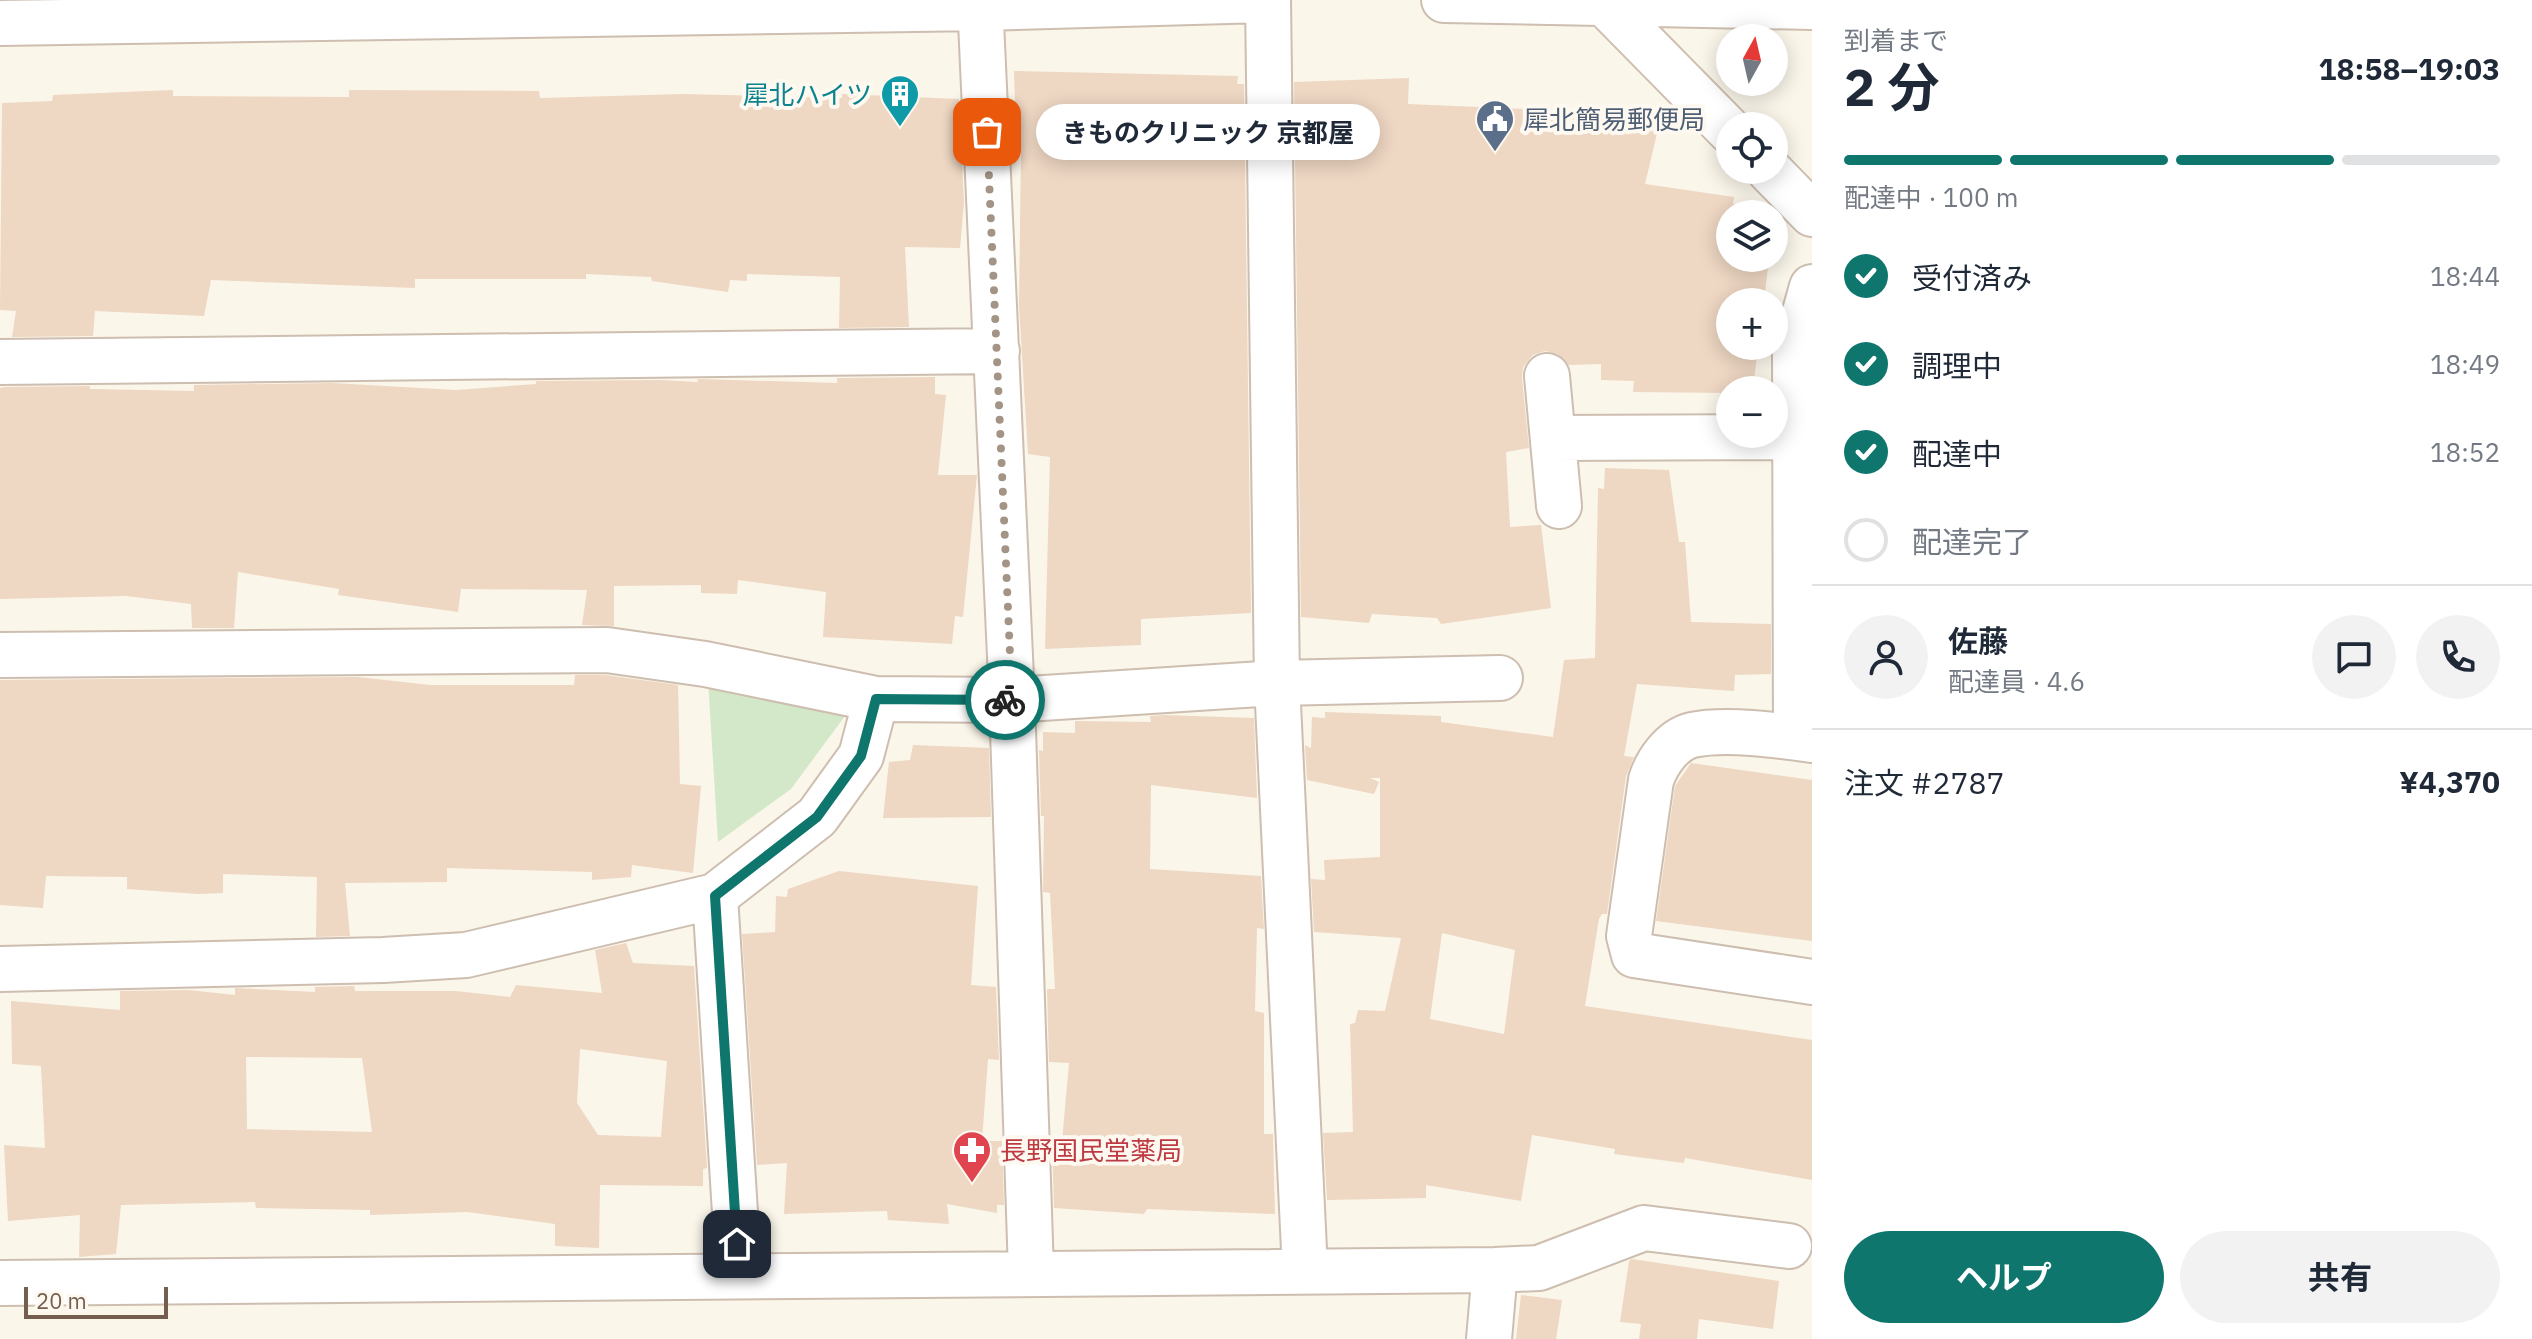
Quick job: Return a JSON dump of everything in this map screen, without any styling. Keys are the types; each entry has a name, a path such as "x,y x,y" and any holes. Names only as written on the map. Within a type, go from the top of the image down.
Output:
{"street":[{"path":"0,23 1266,0 1277,683 1305,1271"},
{"path":"1444,0 1812,7"},
{"path":"1602,1 1716,117"},
{"path":"981,4 1012,700 1031,1272"},
{"path":"1783,184 1812,214"},
{"path":"1812,287 1795,348 1793,437 1804,739 1743,733 1689,735 1658,759 1651,780 1629,936 1634,955 1812,982"},
{"path":"0,362 997,351"},
{"path":"1547,376 1559,506"},
{"path":"1553,438 1793,437"},
{"path":"0,655 607,650 705,664 876,699 1012,700 1277,683 1500,678"},
{"path":"0,969 383,960 466,955 715,896 817,817 861,756 876,699"},
{"path":"715,896 739,1276"},
{"path":"0,1283 1495,1270 1539,1268 1644,1228 1789,1246"},
{"path":"1489,1339 1495,1270"}],"green space":[{"path":"708,680 834,702 845,716 791,789 718,842"}],"building":[{"path":"1014,71 1238,76 1237,84 1244,84 1251,613 1141,619 1141,645 1045,649 1050,457 1028,454 1019,306 1021,149 1012,148 1010,100 1015,101"},
{"path":"1409,78 1408,104 1575,111 1660,121 1645,184 1734,197 1734,200 1716,200 1716,272 1767,272 1766,288 1716,288 1716,360 1756,360 1755,376 1716,376 1716,393 1633,392 1634,381 1601,380 1601,364 1569,365 1558,354 1545,351 1533,355 1523,367 1529,448 1506,452 1510,527 1541,525 1551,608 1441,624 1437,618 1372,614 1369,623 1301,617 1294,82"},
{"path":"173,90 173,96 349,97 349,90 539,91 540,98 684,94 842,98 842,94 959,99 964,203 960,248 905,247 909,327 839,328 840,277 747,274 747,281 730,280 728,292 652,281 651,277 586,274 586,279 415,279 415,288 211,280 204,316 95,311 93,336 12,337 16,311 0,310 2,103 52,101 53,95"},
{"path":"935,377 935,394 946,395 938,475 977,475 963,617 955,616 952,644 823,637 826,592 738,580 737,594 701,593 701,585 614,586 614,626 582,625 587,590 461,589 458,612 338,595 339,589 238,572 234,628 192,628 191,604 126,596 0,599 0,388 90,386 90,389 194,391 194,385 332,383 456,390 536,384 536,381 697,382 698,379 837,383 837,378"},
{"path":"1605,468 1669,470 1679,542 1685,542 1691,622 1771,624 1771,674 1735,675 1734,691 1637,684 1624,756 1634,757 1626,776 1607,914 1602,914 1599,919 1585,1006 1812,1040 1812,1180 1685,1158 1684,1163 1614,1154 1615,1149 1532,1135 1521,1201 1426,1185 1426,1198 1327,1200 1323,1133 1353,1132 1350,1024 1355,1023 1358,1010 1385,1011 1401,938 1314,932 1311,879 1325,880 1324,860 1380,857 1380,778 1370,778 1379,782 1374,794 1307,780 1305,745 1311,748 1312,717 1325,718 1325,712 1441,716 1441,722 1553,737 1564,660 1595,658 1598,488 1604,489","holes":["1442,933 1515,950 1504,1034 1430,1019"]},
{"path":"575,675 605,675 678,685 680,784 701,786 693,873 632,865 631,877 592,880 592,872 447,868 447,882 345,883 350,936 316,937 317,877 223,874 223,893 198,894 127,889 127,877 46,876 43,908 0,905 0,680 358,677 430,685 574,685"},
{"path":"1150,716 1254,718 1257,798 1151,785 1150,869 1261,876 1264,929 1257,928 1255,1011 1264,1013 1264,1134 1273,1134 1275,1214 1147,1209 1144,1214 1054,1208 1052,1141 1062,1141 1069,1063 1049,1062 1047,989 1055,989 1050,893 1043,892 1044,816 1041,816 1039,750 1043,751 1043,732 1075,733 1075,721 1151,722"},
{"path":"913,745 989,748 991,817 883,818 889,762 910,760"},
{"path":"1691,763 1812,780 1812,941 1656,921 1675,786"},
{"path":"839,871 978,886 971,985 996,987 999,1060 988,1059 982,1141 1002,1141 1004,1205 997,1205 997,1213 947,1204 949,1224 888,1220 887,1211 784,1214 787,1163 757,1165 742,934 775,932 776,896 787,897 788,889"},
{"path":"626,943 633,963 694,966 707,1168 703,1169 703,1186 600,1185 599,1248 555,1246 555,1224 467,1212 370,1215 370,1210 256,1208 255,1202 121,1205 116,1254 79,1257 80,1215 8,1221 4,1145 45,1148 41,1066 12,1064 11,1001 120,1010 120,991 188,990 235,995 235,988 315,992 315,987 354,986 355,991 456,991 510,997 516,985 602,993 595,950","holes":["580,1049 667,1061 661,1137 598,1135 577,1103","246,1057 362,1058 372,1132 247,1129"]},
{"path":"1629,1261 1779,1281 1773,1329 1699,1319 1697,1339 1639,1339 1641,1324 1620,1322"},
{"path":"1521,1295 1562,1300 1556,1339 1516,1339"}],"way so far":[{"path":"987,132 1012,700 1005,700"}],"place":[{"name":"犀北ハイツ","path":"900,128"},
{"name":"きものクリニック 京都屋","path":"987,132"},
{"name":"犀北簡易郵便局","path":"1495,153"},
{"name":"長野国民堂薬局","path":"972,1184"}],"route":[{"path":"737,1244 715,896 817,817 861,756 876,699 1005,700"}]}
